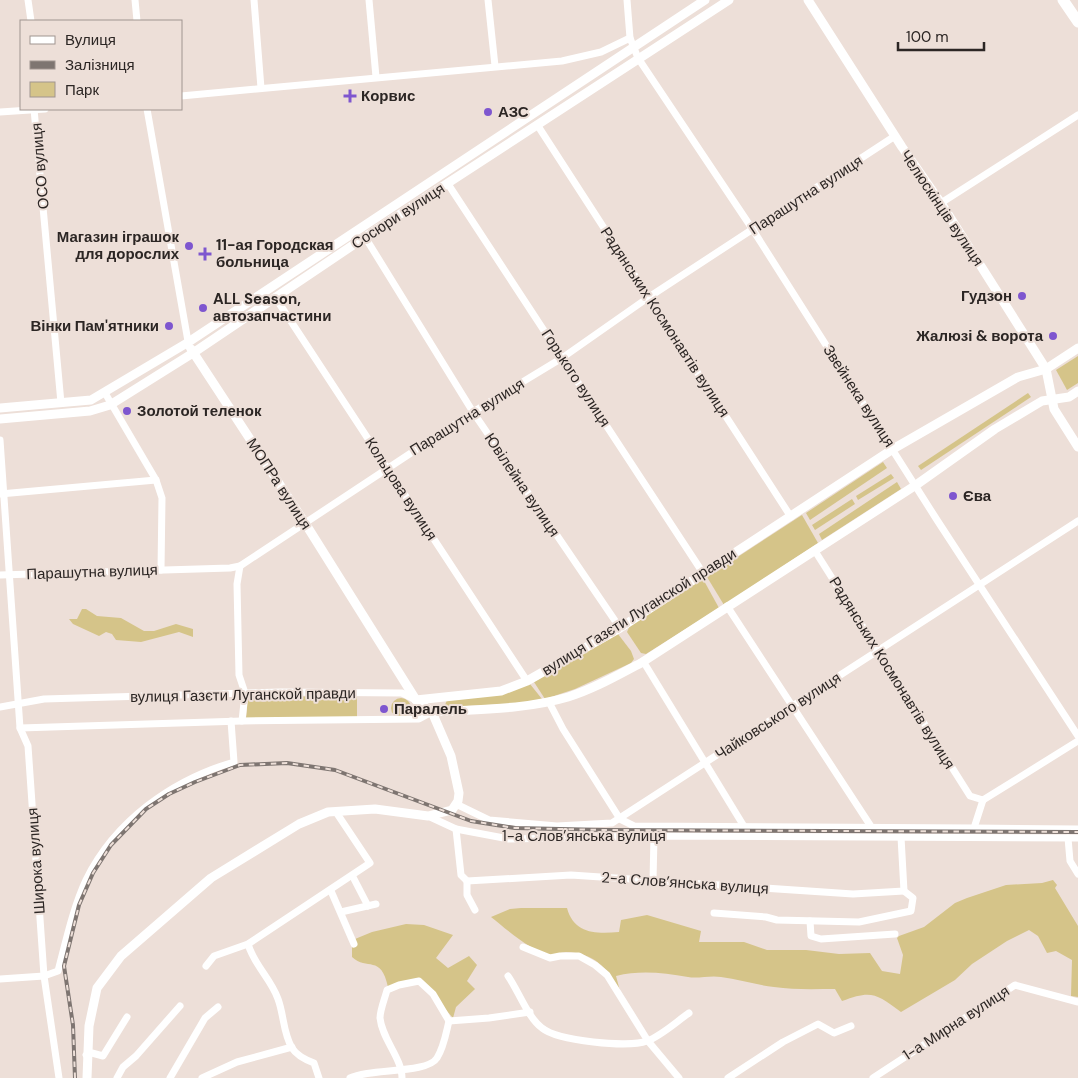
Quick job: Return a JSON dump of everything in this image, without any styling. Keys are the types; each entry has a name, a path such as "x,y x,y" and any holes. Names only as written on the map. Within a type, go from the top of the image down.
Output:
{"main road":[{"path":"1063,0 1078,22"}],"street":[{"path":"28,0 30,20"},
{"path":"135,0 137,20"},
{"path":"254,0 261,88"},
{"path":"369,0 376,77"},
{"path":"488,0 495,66"},
{"path":"182,96 562,61 601,52 630,38 627,0"},
{"name":"Сосюри вулиця","path":"0,419 90,411 110,405 190,348 633,47 706,0"},
{"name":"Сосюри вулиця","path":"0,408 91,400 190,348 275,296 729,0"},
{"name":"Челюскінців вулиця","path":"808,0 895,136 941,203 1046,369 1054,400 1054,409 1078,447"},
{"name":"Звейнека вулиця","path":"630,38 638,58 753,230 1078,736"},
{"path":"0,112 23,110"},
{"name":"ОСО вулиця","path":"34,110 61,404"},
{"name":"МОПРа вулиця","path":"147,110 190,348 305,523 416,700"},
{"path":"941,203 1078,115"},
{"name":"Радянських Космонавтів вулиця","path":"538,126 791,517"},
{"name":"Парашутна вулиця","path":"0,575 230,568 240,566 473,412 562,358 649,297 895,136"},
{"name":"Горького вулиця","path":"448,184 703,573"},
{"name":"Ювілейна вулиця","path":"365,237 473,412 620,628"},
{"name":"Кольцова вулиця","path":"275,296 527,681"},
{"name":"вулиця Газєти Луганской правди","path":"0,707 44,699 245,693 402,693 416,700 501,691 527,681 620,628 893,449 1018,377 1046,369 1078,348"},
{"name":"вулиця Газєти Луганской правди","path":"20,728 231,721 419,720 432,712 515,707 549,702 604,682 643,661 916,485 995,429 1042,401 1069,397 1078,391"},
{"path":"105,393 110,405 156,480 162,498 161,570"},
{"path":"0,440 2,494 11,575 20,728"},
{"path":"2,494 156,480"},
{"name":"Чайковського вулиця","path":"456,804 489,820 557,826 612,824 981,586 1078,521"},
{"name":"Радянських Космонавтів вулиця","path":"815,551 970,796 983,800"},
{"path":"240,566 237,584 239,675 245,693 242,721"},
{"path":"727,606 872,828"},
{"path":"643,661 746,828"},
{"path":"416,700 432,712 451,756 459,793 456,804 448,812 428,816"},
{"path":"549,702 563,729 620,819 634,826 1078,829"},
{"path":"0,978 44,976 58,971 78,899 101,853 115,835 159,796 209,770 234,762 231,721"},
{"name":"Широка вулиця","path":"20,728 28,746 44,976 58,1078"},
{"path":"974,828 983,800 1078,741"},
{"name":"1-а Слов’янська вулиця","path":"87,1078 86,1055 92,1006 97,988 121,956 212,878 299,824 336,812 376,809 428,816 456,829 509,840 654,836 1078,838"},
{"path":"206,966 214,956 248,944 353,877 370,863 336,812"},
{"path":"456,829 461,874 467,881 468,895 475,910"},
{"path":"653,881 654,836"},
{"path":"714,912 766,917 777,920 859,922 910,911 913,898 904,891 901,837"},
{"path":"1068,838 1070,861 1078,874"},
{"name":"2-а Слов’янська вулиця","path":"467,881 571,875 853,894 904,891"},
{"path":"353,877 368,906"},
{"path":"331,890 354,944"},
{"path":"340,912 376,904"},
{"path":"810,921 811,936 821,939 895,934"},
{"path":"248,944 251,955 278,999 282,1020 292,1047 305,1060 314,1063 319,1078"},
{"path":"523,947 550,958 579,956 595,965 607,976 648,1041 679,1078"},
{"path":"508,976 542,1029 566,1038 629,1046 648,1041 689,1013"},
{"path":"350,1078 371,1071 402,1069 422,1067 436,1060 444,1042 449,1021 433,994 418,981 387,990 380,1017 395,1059 402,1069 402,1078"},
{"name":"1-а Мирна вулиця","path":"873,1078 1015,985 1078,1002"},
{"path":"117,1078 123,1067 136,1056 180,1006"},
{"path":"170,1078 205,1018 218,1007"},
{"path":"449,1021 530,1012"},
{"path":"86,1055 92,1053 103,1056 127,1017"},
{"path":"728,1078 792,1036 818,1024 834,1033 851,1026"},
{"path":"202,1078 237,1062 292,1047"}],"green space":[{"path":"1078,356 1078,383 1067,390 1056,370"},
{"path":"1028,393 1031,397 921,470 918,466"},
{"path":"883,462 887,468 810,520 806,513"},
{"path":"891,474 894,478 858,500 856,496"},
{"path":"897,482 901,489 822,540 819,534"},
{"path":"852,499 855,504 815,530 812,525"},
{"path":"802,515 818,543 724,605 707,577"},
{"path":"703,579 719,608 646,654 641,653 627,632 630,625"},
{"path":"82,609 86,609 97,616 121,618 144,631 154,631 176,624 193,629 193,637 179,632 141,642 116,640 112,634 106,632 99,636 73,624 69,619 77,619"},
{"path":"618,634 631,651 634,659 631,663 575,689 545,699 534,682"},
{"path":"530,684 542,699 522,703 447,707 445,705 447,700 499,695"},
{"path":"248,696 357,697 357,718 246,719"},
{"path":"401,698 408,701 411,708 408,715 401,718 394,715 391,708 394,701"},
{"path":"1053,880 1057,885 1055,888 1078,926 1078,997 1071,996 1072,960 1056,951 1047,953 1038,936 1029,930 1007,941 972,964 955,980 901,1012 873,995 860,995 842,1001 835,989 782,988 717,977 692,977 652,973 625,974 616,976 620,991 605,968 592,958 576,953 564,952 551,955 536,950 491,917 510,909 567,908 570,917 580,928 602,933 619,932 621,920 647,915 701,931 699,942 744,942 767,950 806,950 839,954 870,953 882,971 900,974 903,955 897,938 899,936 924,927 955,903 967,898 1006,885 1042,883"},
{"path":"406,924 424,925 453,935 436,958 448,968 469,956 477,965 467,981 475,989 456,1007 453,1018 418,978 388,987 382,970 352,957 352,947 357,946 355,939 372,932"}],"railway":[{"path":"75,1078 73,1025 64,966 79,905 93,873 111,845 146,809 169,794 240,765 287,763 335,770 471,821 515,828 1078,832"}],"place":[{"name":"Корвис","path":"350,96"},
{"name":"АЗС","path":"488,112"},
{"name":"Магазин іграшок для дорослих","path":"189,246"},
{"name":"11-ая Городская больница","path":"205,254"},
{"name":"Гудзон","path":"1022,296"},
{"name":"ALL Season, автозапчастини","path":"203,308"},
{"name":"Вінки Пам'ятники","path":"169,326"},
{"name":"Жалюзі & ворота","path":"1053,336"},
{"name":"Золотой теленок","path":"127,411"},
{"name":"Єва","path":"953,496"},
{"name":"Паралель","path":"384,709"}]}
